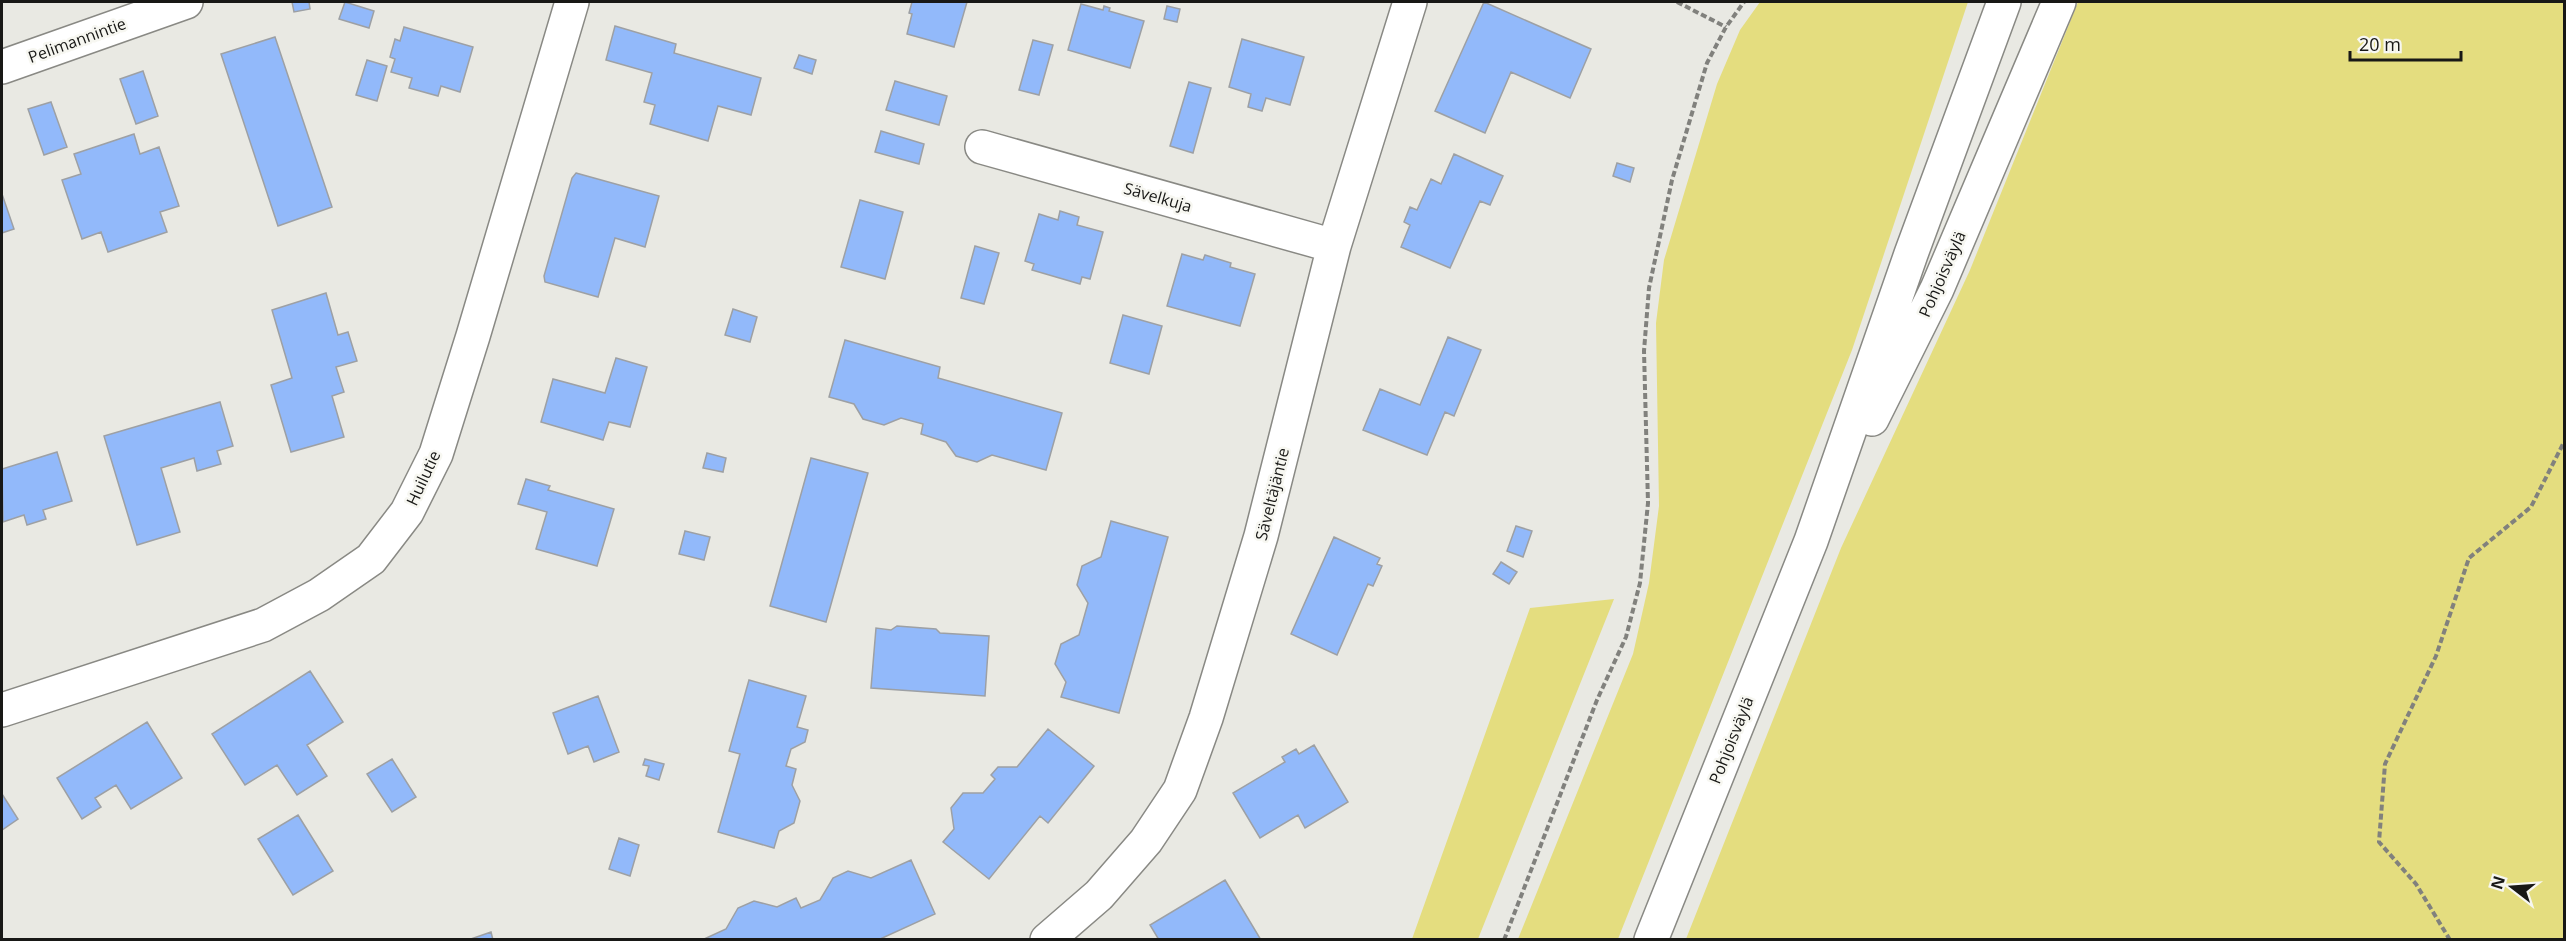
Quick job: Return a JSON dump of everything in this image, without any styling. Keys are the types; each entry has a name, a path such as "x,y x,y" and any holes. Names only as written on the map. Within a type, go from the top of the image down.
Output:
{"street":[{"name":"Pelimannintie","path":"2,67 186,2"},
{"name":"Huilutie","path":"2,710 263,625 319,595 371,559 407,512 436,454 572,2"},
{"name":"Säveltäjäntie","path":"1047,939 1099,895 1146,841 1180,790 1206,718 1261,536 1334,246 1410,2"},
{"name":"Pohjoisväylä","path":"1651,939 1810,541 1923,221 2004,2"},
{"name":"Pohjoisväylä","path":"1810,541 1937,288 2059,2"},
{"name":"Sävelkuja","path":"982,147 1334,246"}],"path":[{"path":"1677,2 1726,27"},
{"path":"1504,939 1597,700 1626,637 1641,583 1648,503 1644,362 1648,288 1672,180 1707,63 1726,27 1744,2"},
{"path":"2450,939 2416,884 2379,842 2385,764 2436,656 2469,558 2531,507 2565,442"}],"shaded area":[{"path":"1760,2 1968,2 1852,350 1618,939 1518,939 1633,654 1649,583 1659,506 1656,323 1664,260 1717,84 1740,30"},
{"path":"2078,2 2564,2 2564,939 1686,939 1841,548 1970,270"},
{"path":"1614,599 1478,939 1412,939 1530,608"}],"building":[{"path":"292,2 309,2 310,9 294,12"},
{"path":"345,2 374,11 369,28 339,19"},
{"path":"912,2 967,2 954,47 907,34 912,14 909,13"},
{"path":"1484,2 1591,49 1570,98 1511,72 1485,133 1435,111"},
{"path":"1081,4 1103,10 1104,6 1110,8 1109,11 1144,21 1130,68 1068,50"},
{"path":"1167,6 1180,9 1177,22 1164,19"},
{"path":"615,26 676,44 674,53 761,78 751,115 718,106 708,141 650,124 655,105 644,102 652,73 606,60"},
{"path":"404,27 473,47 460,92 441,86 438,96 409,88 412,78 391,72 395,59 390,57 395,39 400,41"},
{"path":"275,37 332,207 278,226 221,54"},
{"path":"1242,39 1304,57 1290,105 1266,98 1262,111 1248,107 1251,94 1229,87"},
{"path":"1033,40 1053,45 1039,95 1019,90"},
{"path":"799,55 816,60 812,74 794,68"},
{"path":"367,60 387,66 377,101 356,95"},
{"path":"143,71 158,116 136,124 120,79"},
{"path":"895,81 947,96 939,125 886,110"},
{"path":"1189,82 1211,88 1193,153 1170,146"},
{"path":"51,102 67,147 44,155 28,109"},
{"path":"881,131 924,144 919,164 875,152"},
{"path":"134,134 140,154 159,147 179,206 160,212 167,232 108,252 101,232 82,239 62,180 81,174 74,154"},
{"path":"1454,154 1503,176 1490,205 1480,201 1450,268 1401,247 1410,225 1404,222 1410,207 1417,210 1431,179 1441,184"},
{"path":"1617,163 1634,168 1630,182 1613,176"},
{"path":"576,173 659,196 645,247 615,238 598,297 545,282 544,276 572,178"},
{"path":"2,194 14,229 2,233"},
{"path":"860,200 903,212 885,279 841,267"},
{"path":"1060,211 1079,217 1077,225 1103,232 1090,279 1082,277 1080,284 1032,270 1034,264 1025,261 1039,214 1058,220"},
{"path":"975,246 999,253 984,304 961,298"},
{"path":"1182,254 1203,260 1205,255 1231,263 1230,267 1255,274 1240,326 1167,306"},
{"path":"326,293 338,335 348,332 357,361 336,367 344,392 332,396 344,437 291,452 271,385 292,378 272,310"},
{"path":"733,309 757,317 750,342 725,335"},
{"path":"1123,315 1162,326 1149,374 1110,363"},
{"path":"1448,337 1481,350 1454,416 1445,412 1427,455 1363,430 1380,389 1420,405"},
{"path":"845,340 940,367 938,378 1062,413 1046,470 992,455 977,462 956,456 946,442 921,434 923,424 901,418 884,425 863,419 854,404 829,397"},
{"path":"616,358 647,367 630,427 609,422 603,440 541,422 553,379 605,393"},
{"path":"220,402 233,446 217,451 221,464 197,471 194,458 161,468 180,532 137,545 104,436"},
{"path":"57,452 72,501 43,510 46,519 27,525 24,515 3,522 2,469"},
{"path":"707,453 726,458 723,472 703,468"},
{"path":"811,458 868,473 826,622 770,606"},
{"path":"526,479 550,486 548,490 614,509 597,566 536,549 547,512 518,504"},
{"path":"1111,521 1168,537 1119,713 1061,697 1066,682 1055,664 1061,644 1079,635 1088,603 1077,585 1082,566 1101,557"},
{"path":"1516,526 1532,531 1523,557 1507,551"},
{"path":"685,531 710,537 704,560 679,554"},
{"path":"1334,537 1380,558 1377,564 1382,566 1373,586 1368,584 1337,655 1291,634"},
{"path":"1501,562 1517,572 1509,584 1493,574"},
{"path":"897,626 936,629 940,633 989,636 985,696 871,688 876,628 891,630"},
{"path":"310,671 343,722 307,745 327,776 297,795 277,765 245,785 212,734"},
{"path":"749,680 806,696 797,727 808,730 805,742 791,749 786,766 796,769 792,785 800,801 794,823 779,831 774,848 718,832 740,754 729,751"},
{"path":"598,696 619,752 594,762 588,746 568,754 553,713"},
{"path":"147,722 182,778 131,809 116,785 95,798 101,807 82,819 57,778"},
{"path":"1048,729 1094,766 1048,823 1040,816 989,879 943,842 954,829 951,808 963,793 983,793 995,779 991,775 998,767 1017,767"},
{"path":"1314,745 1348,802 1305,828 1298,815 1260,838 1233,793 1285,762 1282,757 1296,749 1299,754"},
{"path":"392,759 416,797 392,812 367,774"},
{"path":"645,759 664,764 659,780 646,776 649,766 643,765"},
{"path":"2,794 18,819 2,830"},
{"path":"298,815 333,871 293,895 258,839"},
{"path":"619,838 639,845 630,876 609,869"},
{"path":"911,860 935,914 878,940 702,940 726,929 738,908 754,901 777,907 796,898 801,908 820,900 833,878 848,871 871,878"},
{"path":"1225,880 1261,940 1159,940 1150,925"},
{"path":"491,932 493,940 468,940"}]}
